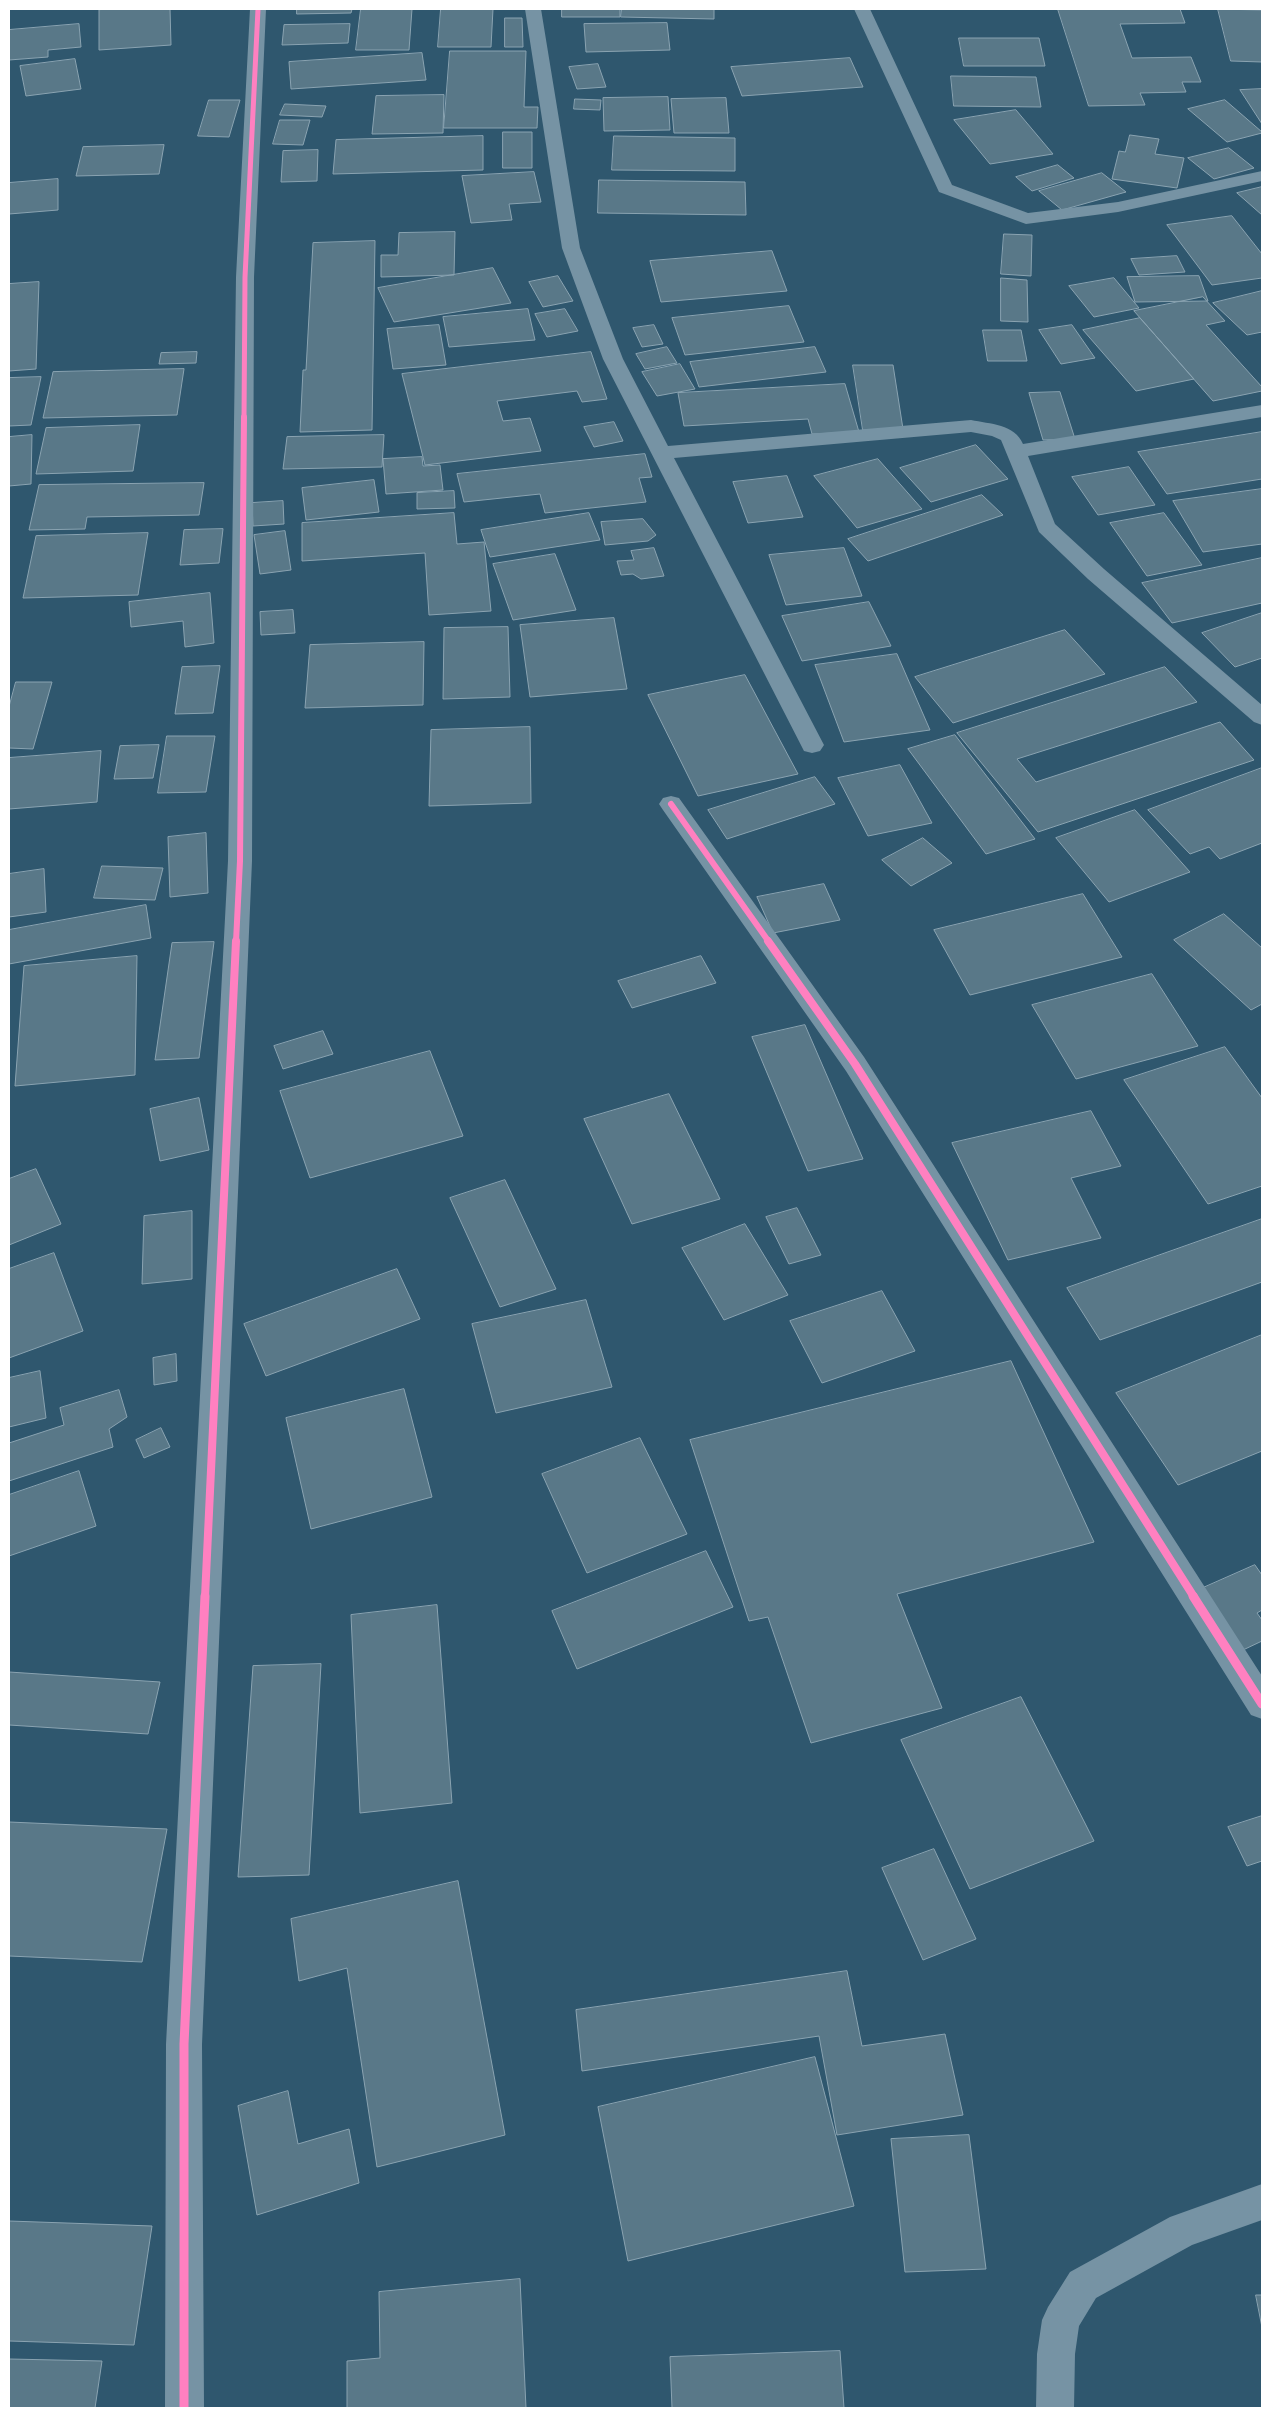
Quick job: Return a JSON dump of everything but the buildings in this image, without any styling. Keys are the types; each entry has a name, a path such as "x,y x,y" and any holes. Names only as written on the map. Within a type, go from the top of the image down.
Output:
{"street":[{"path":"184,2408 184,2044 240,861 245,277 258,9"},
{"path":"533,9 554,151 571,248 613,359 812,745"},
{"path":"862,9 945,188 1026,219 1118,207 1262,176"},
{"path":"1018,451 1262,411"},
{"path":"662,453 971,426 998,431 1010,437 1018,451 1046,527 1096,574 1262,717"},
{"path":"671,804 854,1064 1262,1704"},
{"path":"1055,2408 1056,2354 1061,2320 1084,2285 1183,2230 1262,2202"}],"cycle path":[{"path":"184,2408 184,2044 240,861 245,277 258,9"},
{"path":"671,804 855,1064 1262,1704"}]}
